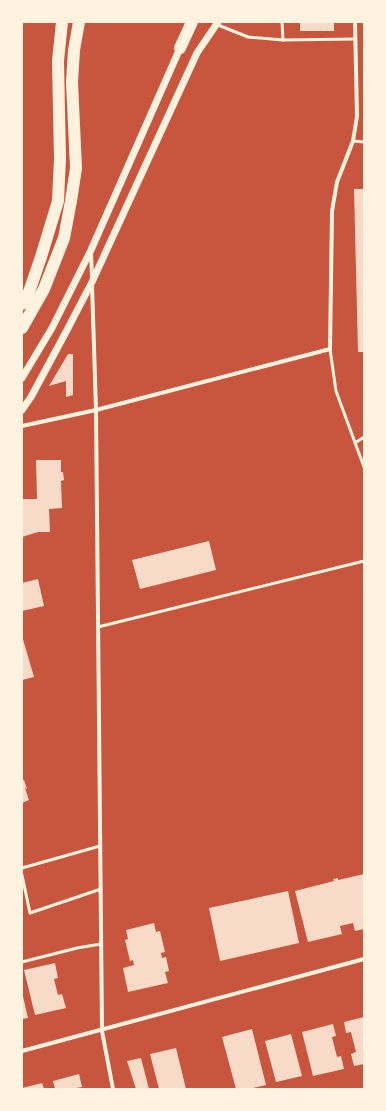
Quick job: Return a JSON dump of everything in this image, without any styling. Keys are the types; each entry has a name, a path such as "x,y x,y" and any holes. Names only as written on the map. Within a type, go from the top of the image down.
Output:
{"highway":[{"path":"22,304 41,257 58,201 60,159 58,60 62,22"},
{"path":"22,328 47,282 64,238 71,202 76,168 72,82 74,50 79,22"},
{"path":"180,48 192,22"}],"street":[{"path":"22,378 52,328 91,250 180,48 197,22"},
{"path":"22,426 96,410 330,349 332,211 337,182 353,141 357,114 355,22"},
{"path":"22,410 31,397 92,282 197,53 217,23"},
{"path":"91,250 96,410 102,1030 113,1089"},
{"path":"22,1051 364,959"}],"lane":[{"path":"282,22 283,40"},
{"path":"217,23 248,37 283,40 356,39"},
{"path":"353,141 364,142"},
{"path":"330,349 336,391 364,467"},
{"path":"355,442 364,437"},
{"path":"98,627 364,561"},
{"path":"22,868 100,846"},
{"path":"22,875 30,913 101,889"},
{"path":"22,962 77,948 101,944"}],"building":[{"path":"300,22 334,22 334,31 300,31"},
{"path":"354,189 364,189 364,352 358,352"},
{"path":"68,354 73,354 73,395 66,397 66,381 49,386"},
{"path":"36,460 61,460 61,472 63,472 64,480 61,481 62,508 49,509 50,532 38,532 22,537 22,499 37,499"},
{"path":"209,541 216,570 140,589 132,560"},
{"path":"38,579 44,606 22,611 22,583"},
{"path":"22,636 34,677 22,680"},
{"path":"22,780 24,780 29,800 22,803"},
{"path":"364,874 364,929 355,931 353,923 340,926 342,934 308,942 295,891 334,881 333,879 338,878 338,880"},
{"path":"288,891 299,943 220,961 209,908"},
{"path":"154,923 156,932 160,931 165,952 161,953 162,958 166,957 169,971 165,972 168,983 128,992 123,968 134,965 133,960 130,961 125,940 128,939 126,930"},
{"path":"55,963 58,978 54,979 58,995 62,994 66,1008 35,1015 24,970"},
{"path":"22,992 28,1018 22,1019"},
{"path":"364,1017 364,1064 354,1066 351,1054 356,1052 351,1032 346,1033 344,1022"},
{"path":"333,1024 336,1036 332,1037 337,1057 341,1056 344,1069 313,1076 302,1032"},
{"path":"252,1029 266,1085 249,1089 236,1089 222,1037"},
{"path":"291,1034 302,1076 276,1082 265,1041"},
{"path":"176,1048 186,1089 159,1089 150,1054"},
{"path":"141,1058 149,1089 136,1089 127,1061"},
{"path":"79,1074 82,1087 76,1088 77,1089 55,1089 53,1081"},
{"path":"42,1083 44,1089 22,1089 22,1088"}]}
